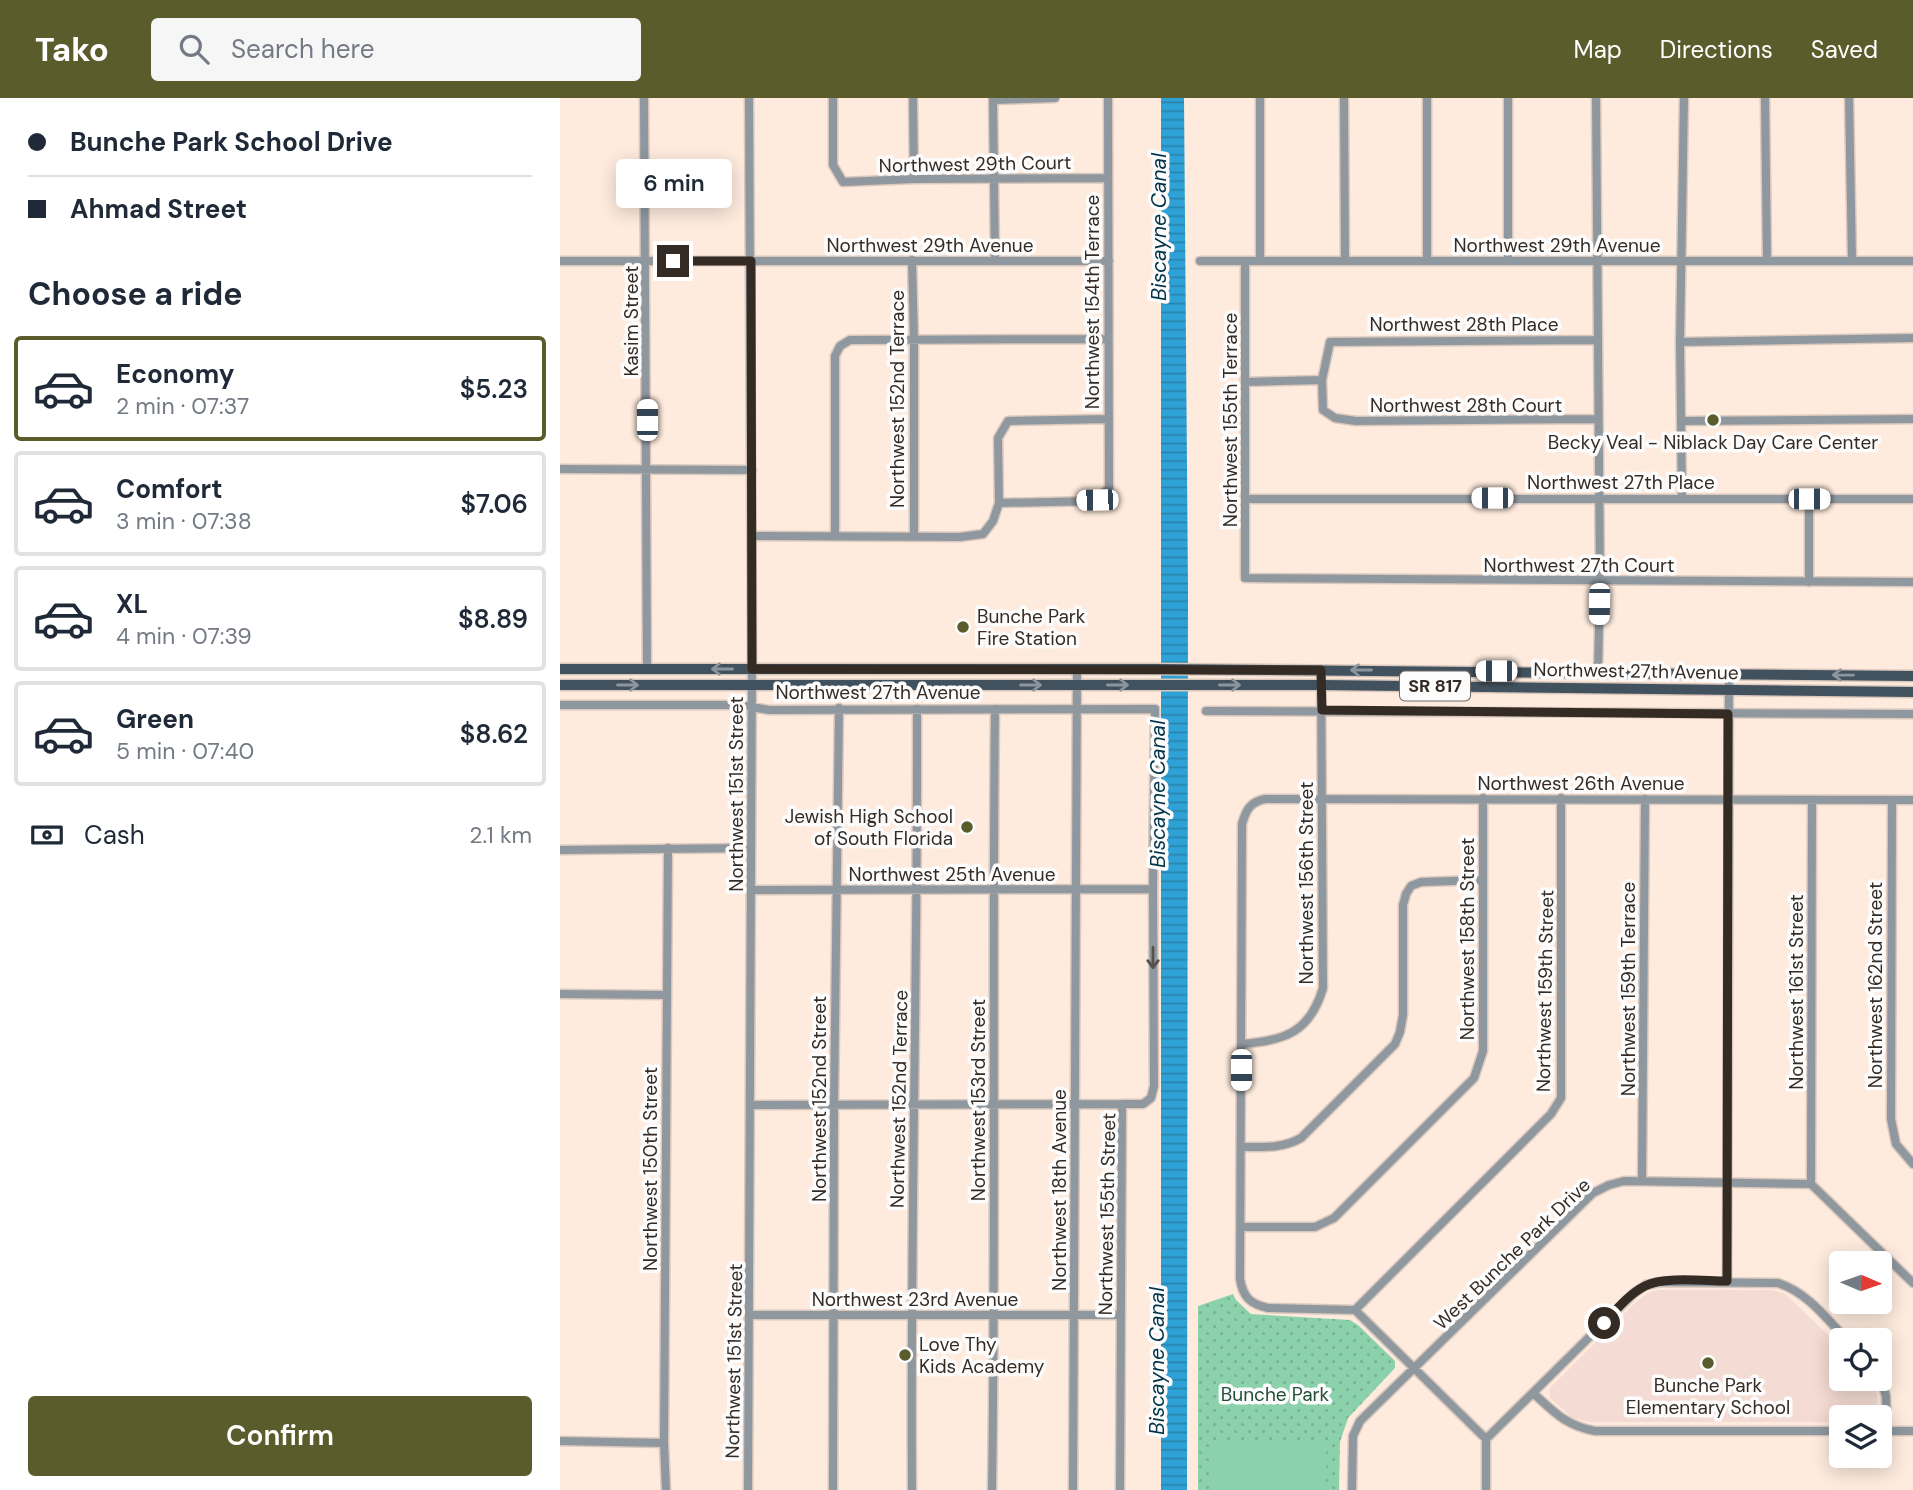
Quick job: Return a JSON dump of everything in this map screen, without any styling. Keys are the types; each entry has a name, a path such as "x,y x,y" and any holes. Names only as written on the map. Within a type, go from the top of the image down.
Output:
{"main road":[{"path":"946,669 946,685"},
{"name":"Northwest 27th Avenue","path":"560,670 1194,669 1912,676"},
{"path":"1518,686 1524,681 1590,681 1598,672"},
{"path":"1912,676 1912,692"},
{"name":"Northwest 27th Avenue","path":"560,685 1518,686 1912,692"}],"street":[{"name":"Kasim Street","path":"644,98 647,261 647,669"},
{"name":"Northwest 151st Street","path":"748,1490 752,1105 749,98"},
{"name":"Northwest 29th Court","path":"833,98 833,165 843,182 1108,178"},
{"path":"913,98 914,179"},
{"path":"995,260 993,99 1055,98"},
{"name":"Northwest 154th Terrace","path":"999,503 1097,500 1109,488 1108,98"},
{"path":"1260,98 1260,261"},
{"path":"1344,98 1345,261"},
{"path":"1427,98 1427,261"},
{"path":"1508,98 1508,261"},
{"path":"1596,98 1600,581 1598,672"},
{"path":"1682,498 1680,342 1684,98"},
{"path":"1765,98 1767,261"},
{"path":"1849,98 1852,261"},
{"name":"Northwest 152nd Terrace","path":"912,260 914,537"},
{"name":"Northwest 29th Avenue","path":"560,261 1109,261"},
{"name":"Northwest 29th Avenue","path":"1200,261 1913,261"},
{"name":"Northwest 155th Terrace","path":"1245,261 1245,578"},
{"path":"1680,342 1913,338"},
{"path":"835,536 835,356 840,346 850,340 1108,339"},
{"name":"Northwest 28th Place","path":"1322,380 1330,342 1598,340"},
{"path":"1245,382 1322,380"},
{"name":"Northwest 28th Court","path":"1322,380 1323,410 1335,418 1356,421 1598,419"},
{"path":"752,536 960,537 983,534 993,521 999,503 999,438 1008,421 1108,419"},
{"path":"1681,421 1913,419"},
{"path":"560,469 752,470"},
{"name":"Northwest 27th Place","path":"1245,499 1913,499"},
{"path":"1809,499 1809,582"},
{"name":"Northwest 27th Court","path":"1245,578 1913,582"},
{"name":"Northwest 18th Avenue","path":"1073,1490 1077,669"},
{"name":"Northwest 156th Street","path":"1241,1044 1272,1042 1286,1036 1301,1025 1317,1007 1323,988 1321,670"},
{"path":"1727,1281 1729,673"},
{"name":"Northwest 27th Avenue","path":"560,705 740,705 769,710 1155,709"},
{"name":"Northwest 152nd Street","path":"833,1490 839,708"},
{"name":"Northwest 152nd Terrace","path":"912,1490 911,1315 918,890 917,709"},
{"name":"Northwest 153rd Street","path":"992,1490 995,1315 995,709"},
{"name":"Northwest 155th Street","path":"1120,1490 1122,1104 1143,1104 1151,1098 1154,1086 1155,709"},
{"path":"1206,711 1913,714"},
{"name":"Northwest 158th Street","path":"1241,1227 1315,1227 1334,1218 1474,1078 1483,1051 1483,798"},
{"name":"Northwest 159th Street","path":"1355,1310 1551,1114 1562,1098 1562,798"},
{"name":"Northwest 26th Avenue","path":"1241,1044 1242,824 1251,805 1265,799 1913,800"},
{"name":"Northwest 159th Terrace","path":"1642,1180 1645,799"},
{"name":"Northwest 161st Street","path":"1811,1184 1812,800"},
{"name":"Northwest 162nd Street","path":"1892,800 1891,1119 1896,1144 1913,1164"},
{"name":"Northwest 150th Street","path":"666,1490 664,1443 668,848"},
{"path":"560,850 751,848"},
{"path":"1241,1147 1277,1147 1291,1144 1300,1138 1395,1044 1404,1015 1403,905 1411,886 1434,880 1483,880"},
{"name":"Northwest 25th Avenue","path":"751,890 1153,889"},
{"path":"560,994 667,995"},
{"path":"1241,1044 1242,1292 1256,1305 1268,1308 1355,1310 1486,1439 1486,1490"},
{"path":"752,1105 1122,1104"},
{"name":"West Bunche Park Drive","path":"1352,1490 1353,1436 1360,1421 1593,1193 1609,1185 1642,1180 1811,1184"},
{"path":"1811,1184 1913,1283"},
{"path":"1486,1439 1634,1293 1646,1285 1660,1282 1778,1283 1790,1286 1803,1295 1835,1328"},
{"name":"Northwest 23rd Avenue","path":"750,1315 1121,1315"},
{"path":"1533,1393 1565,1422 1595,1431 1829,1431"},
{"path":"1892,1431 1913,1431"},
{"path":"560,1441 664,1443"}],"shaded area":[{"name":"Bunche Park Elementary School","path":"1658,1290 1771,1290 1784,1293 1829,1336 1829,1391 1876,1391 1877,1405 1829,1405 1829,1422 1590,1422 1573,1418 1550,1398 1550,1388 1648,1293"}],"green space":[{"name":"Bunche Park","path":"1233,1294 1251,1314 1350,1320 1395,1361 1395,1368 1348,1418 1340,1442 1339,1490 1198,1490 1198,1306"},
{"path":"1211,1442 1326,1442 1326,1490 1211,1490"}],"water":[{"path":"1161,98 1184,98 1188,589 1187,1490 1161,1490"}],"place":[{"name":"Becky Veal - Niblack Day Care Center","path":"1713,420"},
{"name":"Bunche Park Fire Station","path":"963,627"},
{"name":"Jewish High School of South Florida","path":"967,827"},
{"name":"Love Thy Kids Academy","path":"905,1355"},
{"name":"Bunche Park Elementary School","path":"1708,1363"}],"route":[{"path":"673,261 751,261 752,669 1321,670 1322,710 1728,714 1727,1281 1660,1282 1646,1285 1634,1293 1604,1323"}],"water label":[{"name":"Biscayne Canal","path":"1159,227"},
{"name":"Biscayne Canal","path":"1158,794"},
{"name":"Biscayne Canal","path":"1157,1361"}]}
